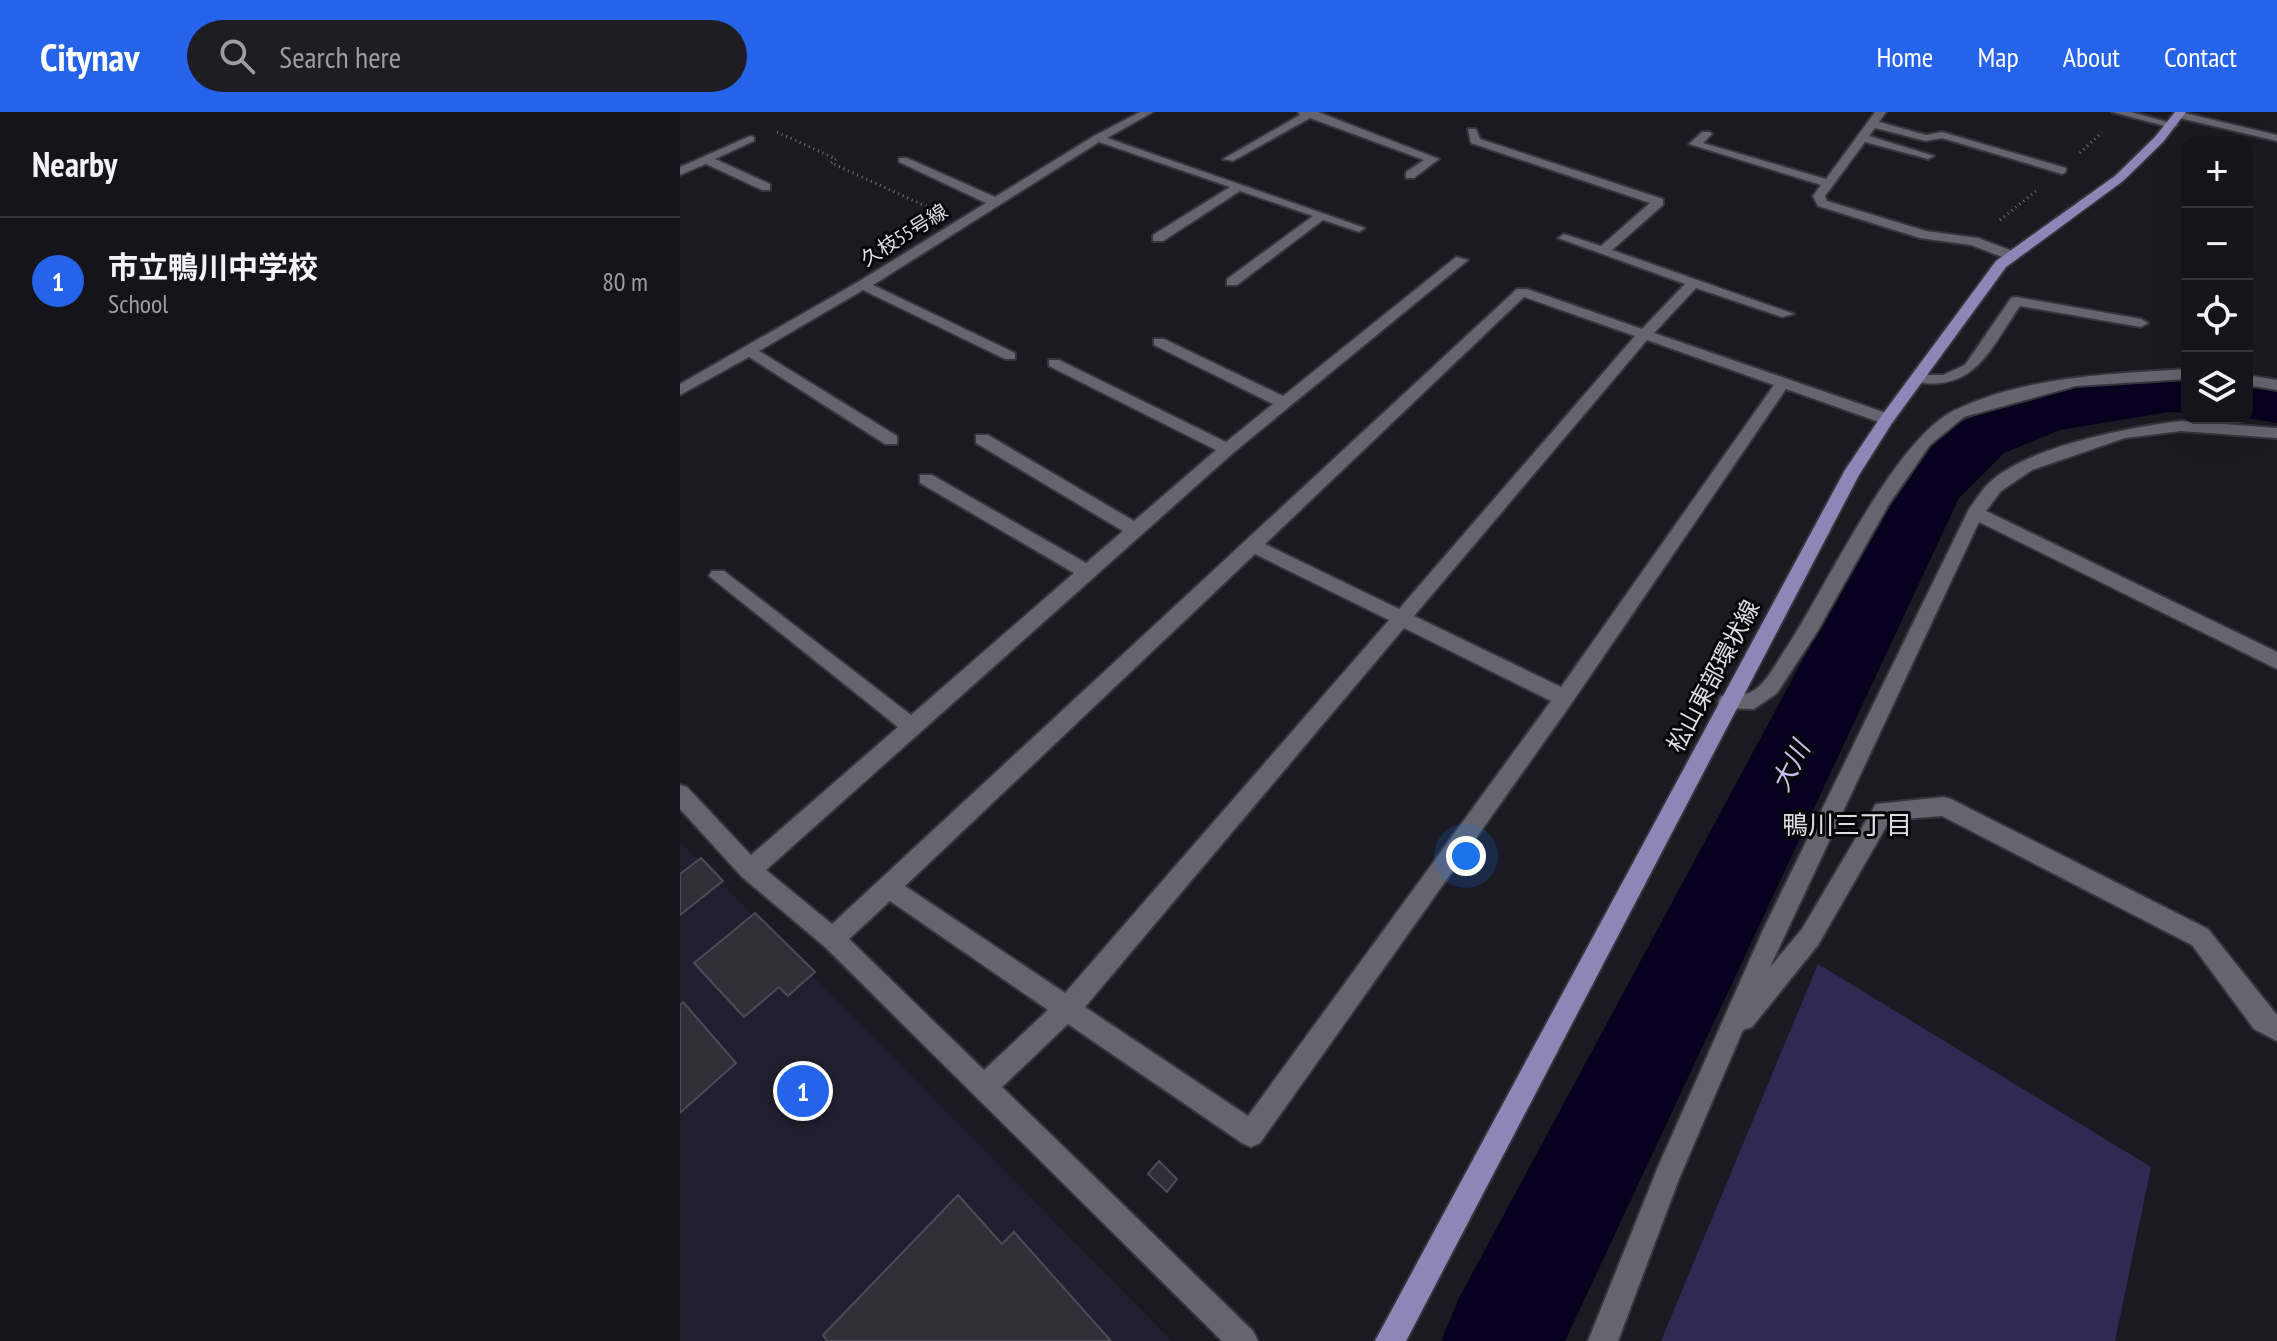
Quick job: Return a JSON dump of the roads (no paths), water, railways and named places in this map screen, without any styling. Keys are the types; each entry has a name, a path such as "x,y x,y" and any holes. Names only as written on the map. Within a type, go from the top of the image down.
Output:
{"main road":[{"name":"松山東部環状線","path":"1390,1341 1851,474 1887,419 2010,255 2078,210 2156,144 2177,118"}],"street":[{"name":"久枝55号線","path":"680,390 863,285 1098,138 1148,112"},
{"path":"1881,112 1827,183 1819,196 1822,203 1924,235 1973,241 2010,255"},
{"path":"2117,112 2177,118 2277,138"},
{"path":"1229,159 1309,113 1433,159 1410,175"},
{"path":"1873,124 1926,138 1942,135 2062,170"},
{"path":"1472,131 1475,141 1659,202 1604,251"},
{"path":"1706,134 1695,144 1827,183"},
{"path":"1098,138 1359,228"},
{"path":"1863,138 1928,156"},
{"path":"680,171 750,139"},
{"path":"707,160 766,187"},
{"path":"903,160 995,202"},
{"path":"1158,238 1240,186"},
{"path":"1232,282 1322,215"},
{"path":"1564,238 1787,314"},
{"path":"750,870 1227,449 1461,260"},
{"path":"985,1086 1067,1009 1644,335 1694,282"},
{"path":"863,285 1010,356"},
{"path":"833,939 1522,292 1887,419"},
{"path":"1917,378 1945,380 1970,368 2016,301 2141,323"},
{"path":"1159,342 1284,403"},
{"path":"750,351 891,440"},
{"path":"1054,363 1227,449"},
{"path":"1728,702 1754,701 1770,687 1810,627 1882,501 1924,441 1959,414 2076,381 2181,374"},
{"path":"2253,381 2277,385"},
{"path":"888,887 1251,1134 1564,698 1782,384"},
{"path":"1603,1341 1667,1176 1771,938 1975,513 1995,487 2026,466 2123,433 2181,426 2277,433"},
{"path":"982,439 1135,530"},
{"path":"926,479 1088,573"},
{"path":"1975,513 2277,661"},
{"path":"1252,545 1564,698"},
{"path":"718,576 913,728"},
{"path":"680,794 750,870 833,939 1243,1341"},
{"path":"1728,1037 1810,937 1884,811 1944,806 2200,937 2263,1020 2277,1029"}],"waterway":[{"name":"大川","path":"1502,1341 1930,485 1981,438 2046,412 2181,393"},
{"name":"大川","path":"2253,399 2277,403"}],"place":[{"name":"市立鴨川中学校","path":"803,1091"}],"district":[{"name":"鴨川三丁目","path":"1847,824"}]}
